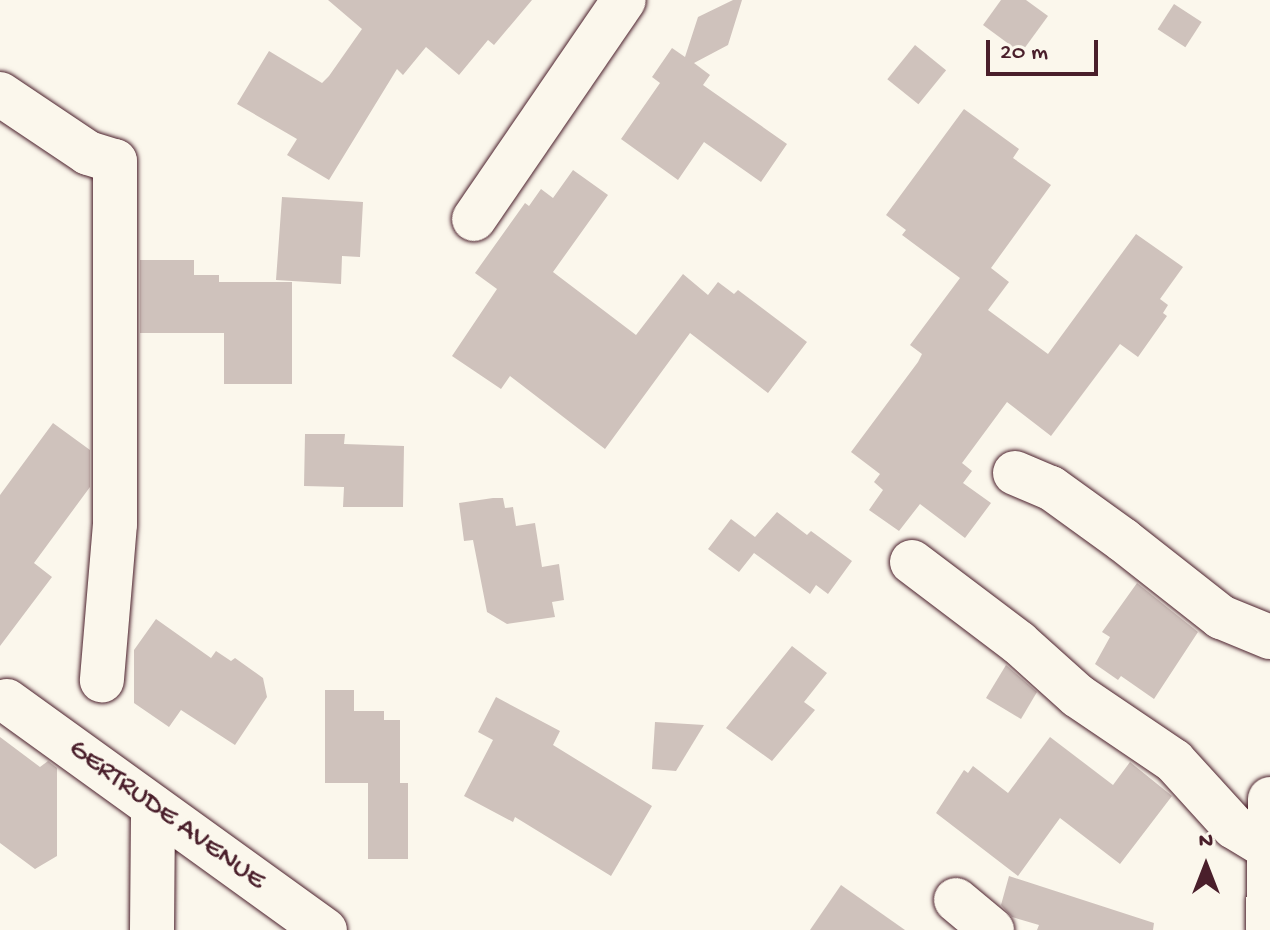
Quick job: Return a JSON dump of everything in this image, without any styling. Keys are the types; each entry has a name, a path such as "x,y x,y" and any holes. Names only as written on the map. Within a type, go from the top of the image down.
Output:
{"street":[{"path":"474,219 624,0"},
{"path":"0,94 88,153 115,161 115,524 102,680"},
{"path":"1015,473 1051,488 1221,617 1270,637"},
{"path":"912,562 1019,643 1078,696 1174,761 1234,827 1269,848"},
{"name":"GERTRUDE AVENUE","path":"7,701 325,930"},
{"path":"1268,930 1270,799"},
{"path":"152,930 153,807"},
{"path":"956,900 992,930"}],"building":[{"path":"328,0 532,0 494,45 488,40 459,75 426,47 403,75 397,69 329,180 287,155 297,139 237,104 269,51 322,83 329,76 362,29"},
{"path":"733,0 742,0 728,45 694,63 710,75 703,85 787,144 761,182 704,142 678,180 621,139 660,83 652,77 672,48 685,57 698,17"},
{"path":"1001,0 1026,0 1048,16 1021,53 983,25"},
{"path":"1174,4 1202,22 1185,47 1158,29"},
{"path":"915,45 946,70 918,104 887,79"},
{"path":"964,109 1019,149 1013,158 1051,185 991,268 1009,282 988,310 1048,354 1136,234 1183,267 1160,299 1168,305 1163,313 1167,316 1138,357 1120,344 1051,436 1007,402 962,463 972,471 963,483 991,503 965,538 920,504 899,531 869,510 883,490 874,482 880,474 851,452 918,362 922,354 910,345 960,278 902,235 906,230 886,215"},
{"path":"573,170 608,195 553,272 636,335 683,274 708,295 718,282 734,294 738,290 807,342 768,393 690,333 605,449 510,376 501,389 452,356 497,289 475,273 525,203 529,206 541,189 553,198"},
{"path":"282,197 363,202 360,257 342,256 341,284 276,280"},
{"path":"140,260 194,260 194,275 219,275 219,282 292,282 292,384 224,384 224,333 140,333"},
{"path":"53,423 90,450 90,487 34,563 52,577 0,646 0,495"},
{"path":"305,434 345,434 344,444 404,446 403,507 343,507 344,487 304,486"},
{"path":"503,498 505,508 513,507 516,526 535,523 542,567 559,564 564,600 552,602 555,617 507,624 487,612 473,540 464,541 459,503"},
{"path":"777,512 807,535 811,531 852,561 828,594 816,585 810,594 754,553 739,572 708,549 731,519 755,537"},
{"path":"1137,583 1198,632 1154,699 1121,676 1118,680 1095,664 1110,637 1102,632"},
{"path":"156,619 211,658 216,651 231,661 235,658 263,678 267,697 235,745 181,710 169,727 134,703 134,650"},
{"path":"792,646 827,673 804,702 815,710 772,761 726,728"},
{"path":"1006,665 1037,692 1021,719 986,698"},
{"path":"325,690 354,690 354,711 384,711 384,720 400,720 400,783 408,783 408,859 368,859 368,783 325,783"},
{"path":"496,697 560,731 553,745 652,806 611,876 515,817 513,822 464,796 493,740 478,732"},
{"path":"655,722 704,725 676,771 652,769"},
{"path":"0,737 40,767 48,761 57,768 57,856 35,869 0,843"},
{"path":"1050,737 1113,785 1130,762 1172,796 1120,864 1060,818 1018,876 936,813 964,770 968,773 973,766 1008,793"},
{"path":"1009,876 1154,923 1153,930 1037,930 1039,925 1012,917 1001,905"},
{"path":"841,885 905,930 810,930"}]}
